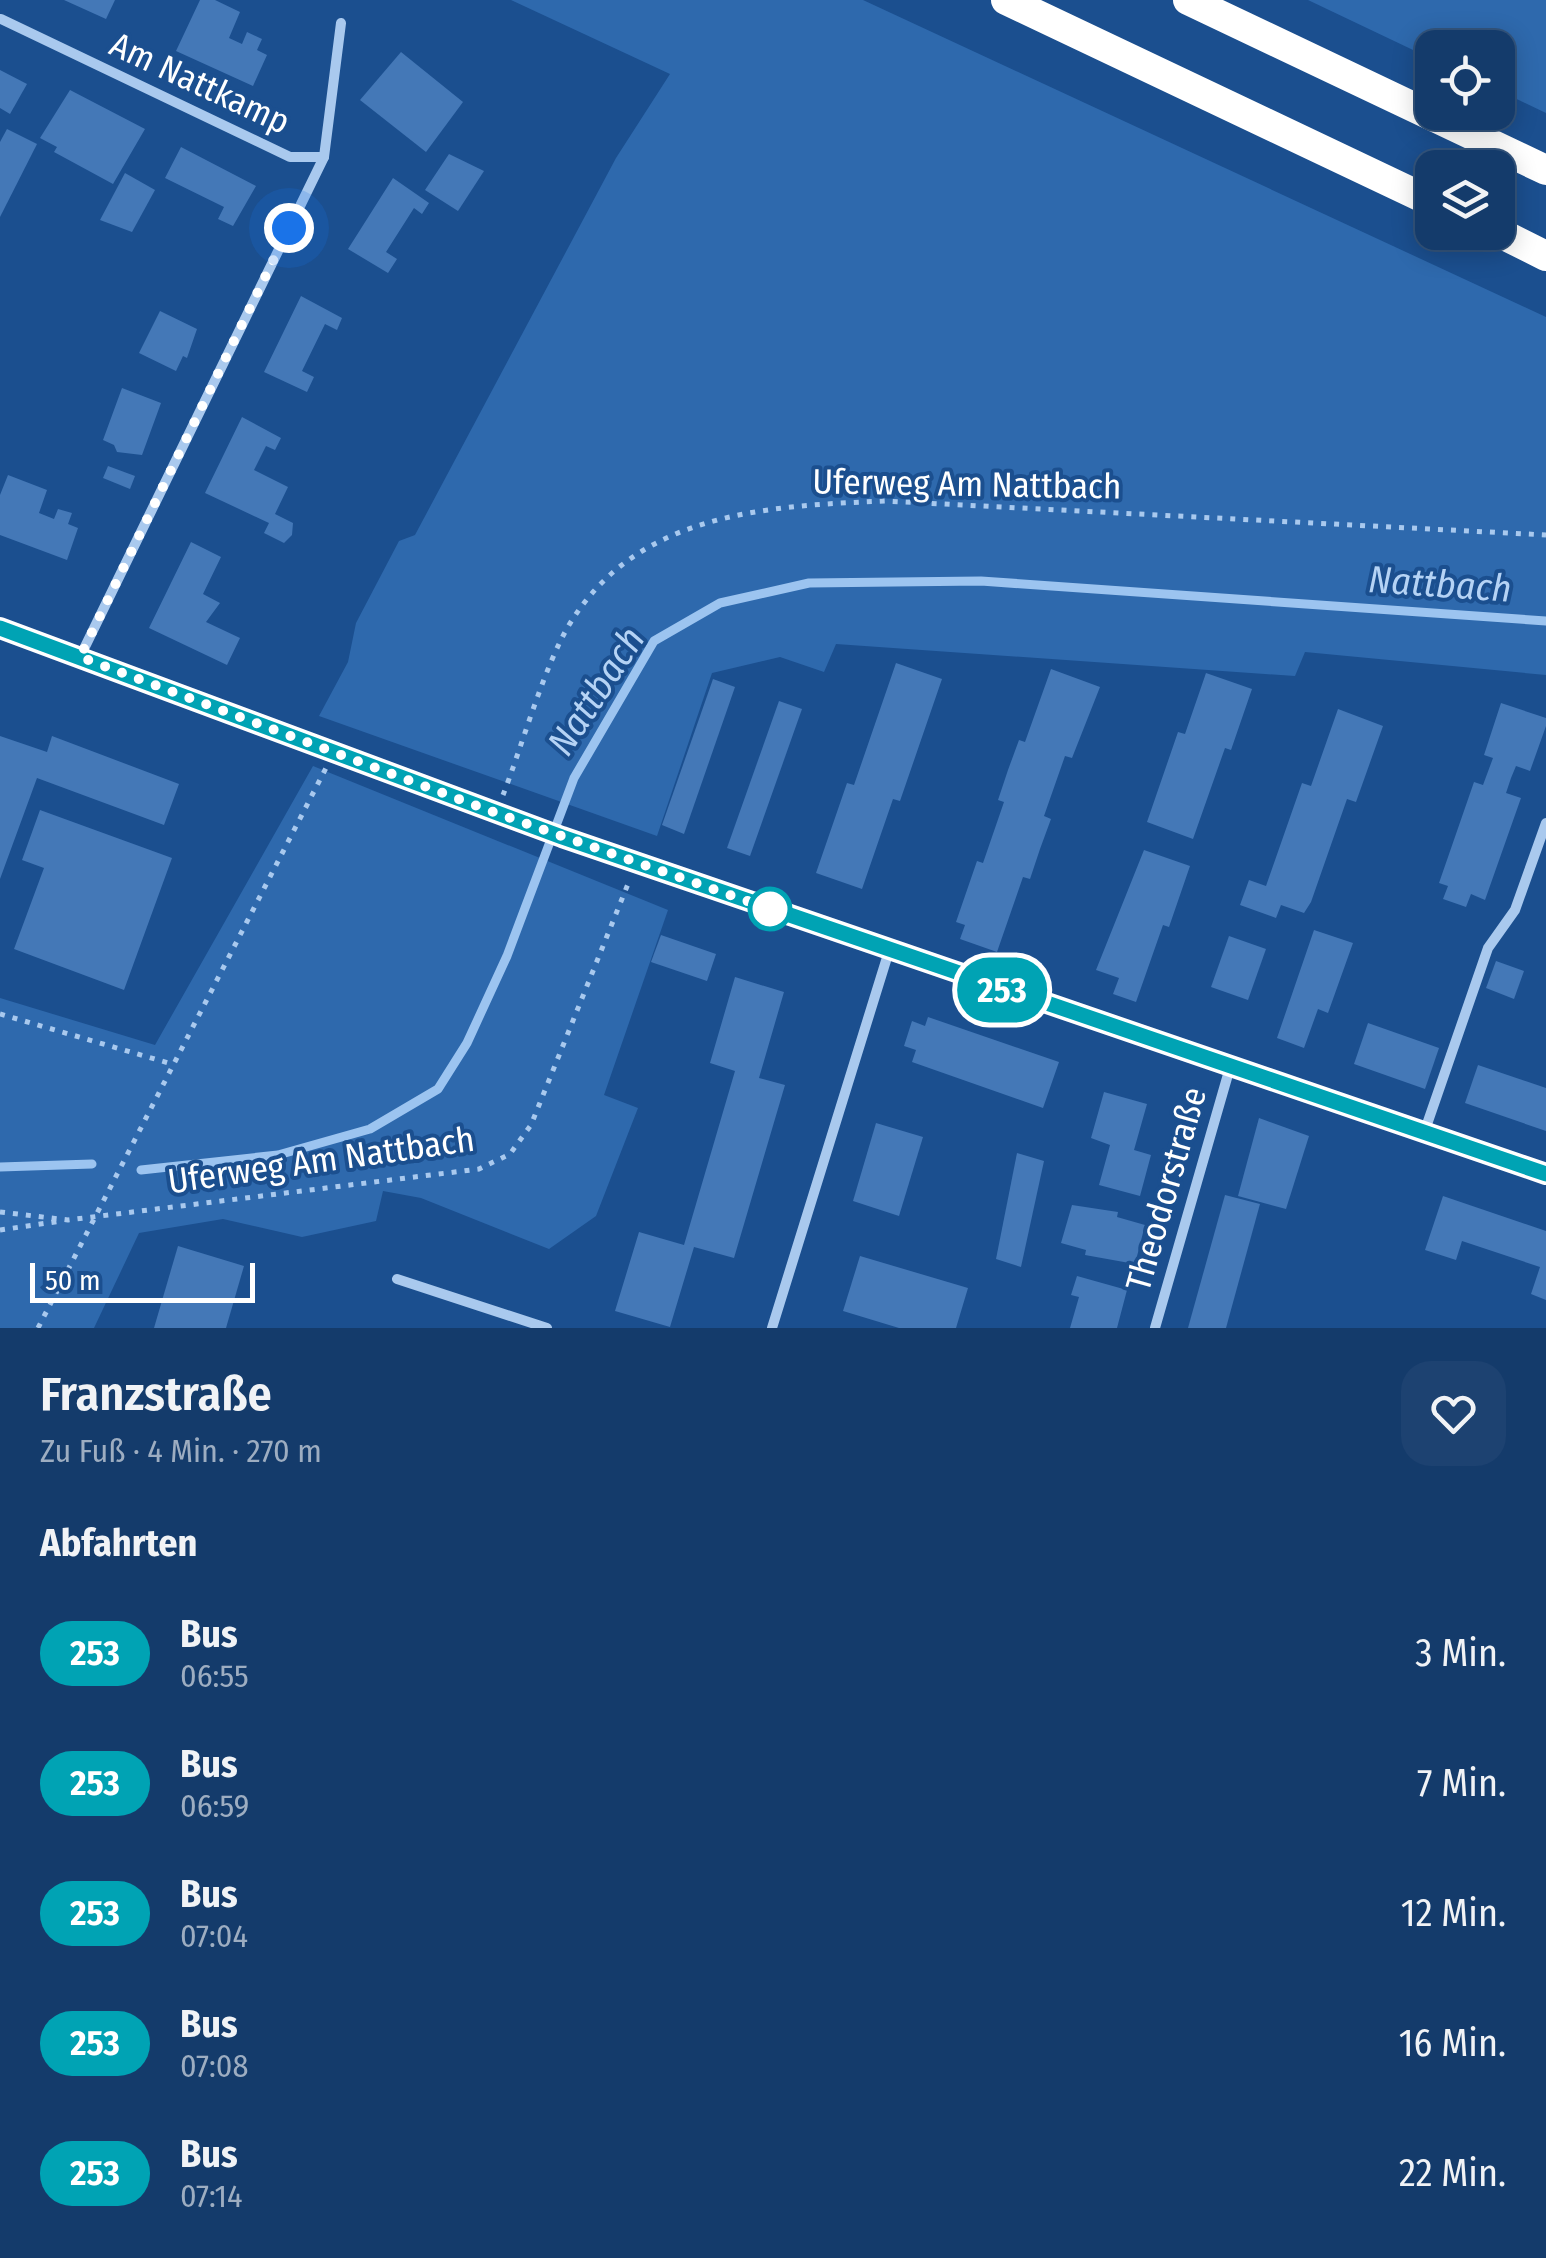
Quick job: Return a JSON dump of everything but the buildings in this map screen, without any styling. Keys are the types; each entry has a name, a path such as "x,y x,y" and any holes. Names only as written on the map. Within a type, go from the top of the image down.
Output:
{"highway":[{"path":"1006,0 1415,194"},
{"path":"1188,0 1546,170"},
{"path":"1515,240 1546,256"}],"street":[{"name":"Am Nattkamp","path":"0,19 290,157 324,156"},
{"name":"Am Nattkamp","path":"80,657 324,156 341,23"},
{"path":"0,628 586,845 1546,1174"},
{"path":"1425,1130 1488,948 1516,910 1546,828"},
{"path":"772,1328 890,950"},
{"name":"Theodorstraße","path":"1155,1328 1231,1064"},
{"path":"397,1279 548,1328"}],"path":[{"name":"Uferweg Am Nattbach","path":"496,813 567,628 599,582 638,551 698,522 792,505 885,500 1546,534"},
{"path":"38,1328 334,752"},
{"name":"Uferweg Am Nattbach","path":"0,1212 68,1220 93,1218 479,1169 510,1154 531,1125 636,862"},
{"path":"0,1014 172,1064"},
{"path":"0,1230 68,1220"}],"shaded area":[{"path":"511,0 863,0 1546,317 1546,675 1305,652 1295,676 836,644 824,672 780,657 712,673 657,836 319,716 348,662 356,623 399,541 415,535 616,158 670,74"},
{"path":"1308,0 1546,0 1546,113 1515,98 1515,30 1415,30 1415,51"},
{"path":"313,766 668,910 604,1095 638,1108 596,1216 549,1249 421,1198 383,1191 376,1221 302,1237 223,1219 139,1233 94,1328 0,1328 0,998 155,1045"}],"waterway":[{"name":"Nattbach","path":"141,1170 278,1155 370,1129 438,1089 467,1043 507,956 574,778 654,641 720,603 809,583 981,581 1546,621"},
{"name":"Nattbach","path":"0,1167 92,1164"}],"bus line":[{"name":"253","path":"0,628 562,837 1546,1174"}],"route":[{"path":"289,228 80,657 496,813 770,909"}]}
